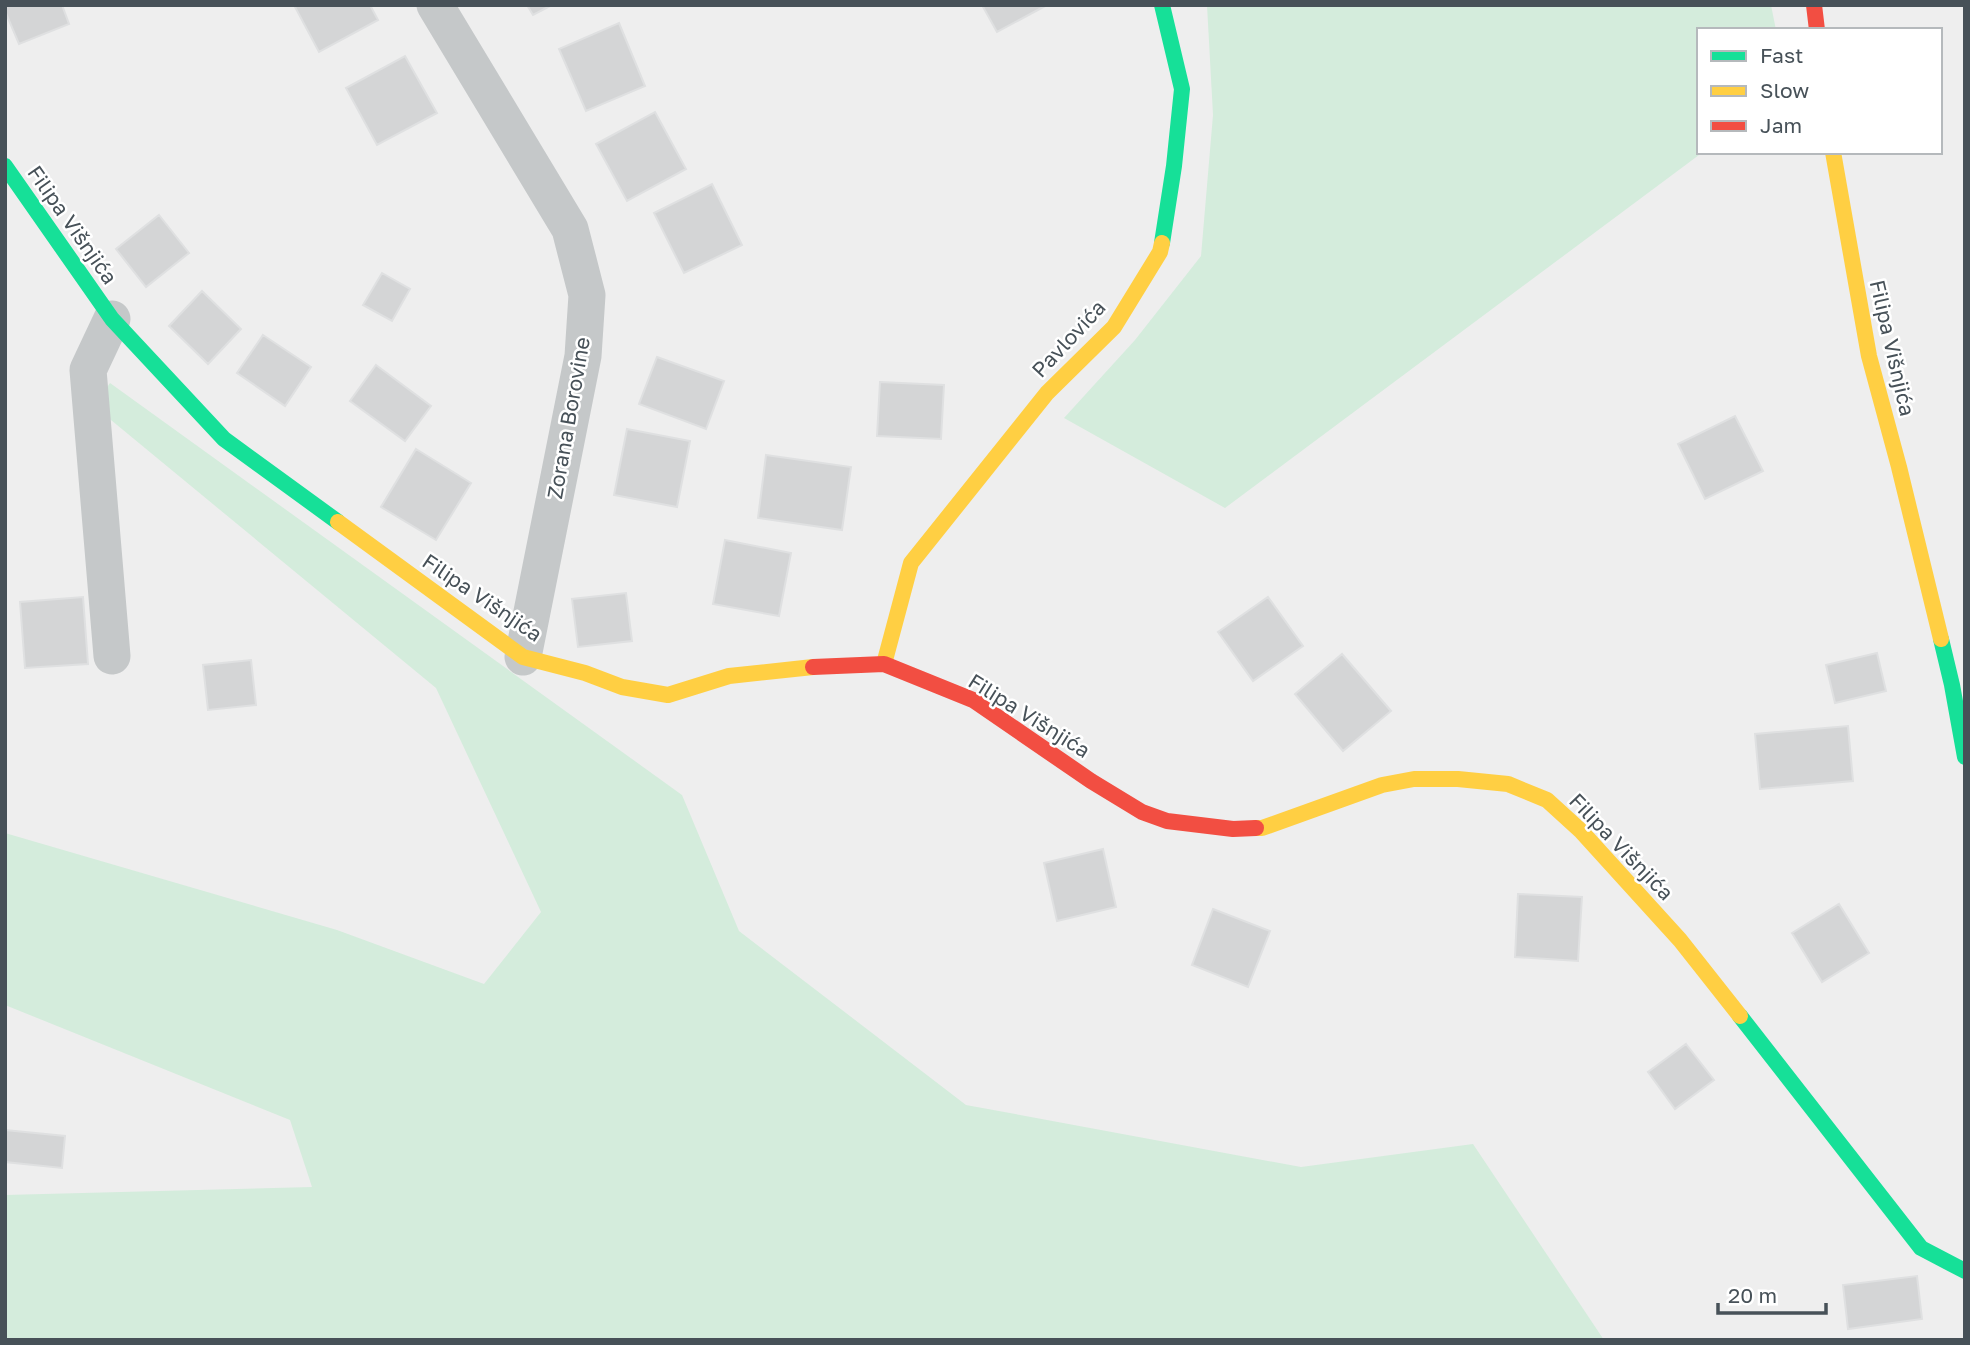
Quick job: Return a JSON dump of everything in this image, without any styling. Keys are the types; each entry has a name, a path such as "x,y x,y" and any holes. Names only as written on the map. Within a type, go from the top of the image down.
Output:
{"street":[{"name":"Zorana Borovine","path":"435,5 570,229 587,295 583,356 523,657"},
{"name":"Pavlovića","path":"884,664 911,563 1047,393 1114,327 1160,252 1174,166 1182,89 1162,5"},
{"path":"1814,5 1818,28"},
{"name":"Filipa Višnjića","path":"1833,154 1869,356 1952,685 1965,757"},
{"name":"Filipa Višnjića","path":"5,166 112,319 224,439 523,657 585,673 622,687 668,695 729,676 791,668 884,664 973,700 1111,793 1142,812 1167,821 1233,828 1262,828 1382,785 1414,779 1458,779 1508,784 1547,800 1581,831 1680,940 1921,1248 1965,1271"},
{"path":"112,319 88,370 112,656"}],"green space":[{"path":"1207,5 1771,5 1776,28 1697,28 1697,154 1700,154 1225,508 1064,418 1135,340 1201,256 1213,115"},
{"path":"110,383 682,795 739,931 966,1105 1301,1167 1473,1144 1604,1340 5,1340 5,1195 312,1187 290,1120 5,1005 5,833 337,930 484,984 541,912 436,688 94,406"}],"building":[{"path":"5,5 62,5 69,24 19,44"},
{"path":"294,5 370,5 378,20 319,52"},
{"path":"527,5 552,5 533,15"},
{"path":"982,5 1047,5 997,32"},
{"path":"619,23 645,86 586,111 559,49"},
{"path":"405,56 437,113 377,145 346,88"},
{"path":"655,112 686,169 627,201 596,144"},
{"path":"712,184 742,245 684,273 654,213"},
{"path":"159,215 189,253 146,287 116,249"},
{"path":"382,273 410,289 392,321 363,305"},
{"path":"202,291 241,329 208,364 169,326"},
{"path":"263,335 311,367 285,406 237,373"},
{"path":"657,357 724,381 706,429 639,404"},
{"path":"376,365 431,406 405,441 350,401"},
{"path":"880,382 944,385 941,439 877,436"},
{"path":"1735,416 1763,471 1705,499 1678,444"},
{"path":"627,429 690,441 677,507 614,495"},
{"path":"416,449 471,483 436,540 381,507"},
{"path":"766,455 851,467 842,530 758,518"},
{"path":"725,540 791,553 779,616 713,604"},
{"path":"626,593 632,641 578,647 572,599"},
{"path":"83,597 88,664 25,668 20,602"},
{"path":"1268,597 1303,646 1253,681 1218,632"},
{"path":"1877,653 1886,691 1835,703 1826,665"},
{"path":"1342,654 1391,711 1343,751 1295,694"},
{"path":"251,660 256,705 208,710 203,665"},
{"path":"1848,726 1853,781 1760,789 1755,734"},
{"path":"1103,849 1116,907 1057,921 1044,863"},
{"path":"1518,894 1582,897 1578,961 1515,957"},
{"path":"1839,904 1869,953 1822,982 1792,933"},
{"path":"1213,909 1270,931 1248,987 1192,965"},
{"path":"1686,1044 1714,1080 1675,1109 1648,1072"},
{"path":"5,1130 65,1136 62,1168 5,1162"},
{"path":"1917,1276 1922,1319 1848,1329 1843,1285"}],"traffic: fast":[{"path":"1162,5 1182,89 1162,243"},
{"path":"5,166 112,319 224,439 338,522"},
{"path":"1941,639 1965,757"},
{"path":"1740,1016 1921,1248 1965,1271"}],"traffic: slow":[{"path":"1833,154 1869,356 1941,639"},
{"path":"884,664 911,563 1047,393 1114,327 1160,252 1162,243"},
{"path":"338,522 523,657 585,673 622,687 668,695 729,676 813,667"},
{"path":"1256,828 1382,785 1414,779 1458,779 1508,784 1547,800 1581,831 1680,940 1740,1016"}],"traffic: jam":[{"path":"1814,5 1817,28"},
{"path":"813,667 884,664 973,700 1091,781 1142,812 1167,821 1233,829 1256,828"}]}
